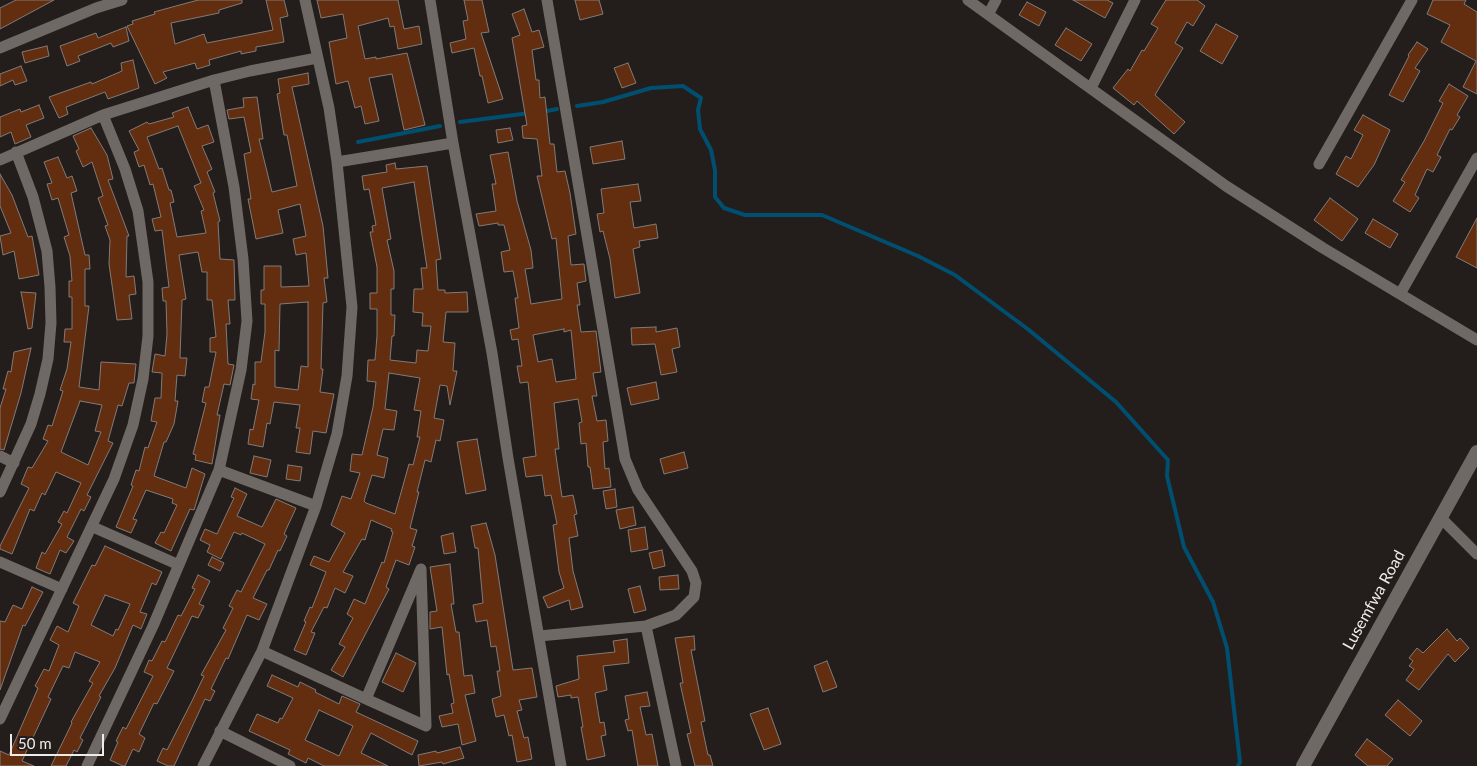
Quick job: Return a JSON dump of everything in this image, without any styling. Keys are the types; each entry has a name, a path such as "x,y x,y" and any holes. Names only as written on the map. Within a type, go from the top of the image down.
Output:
{"street":[{"path":"0,48 96,8 122,0"},
{"path":"203,766 262,651 316,506 337,434 347,376 352,307 337,162 329,108 305,0"},
{"path":"430,0 561,766"},
{"path":"539,636 646,626 676,615 694,597 696,582 692,571 638,490 625,459 547,0"},
{"path":"968,0 1226,186 1477,340"},
{"path":"988,13 996,0"},
{"path":"1091,88 1135,0"},
{"path":"1319,164 1412,0"},
{"path":"0,160 103,115 214,80 317,58"},
{"path":"87,766 153,626 218,470 241,370 247,321 243,259 234,187 214,80"},
{"path":"0,719 93,527 114,479 133,425 143,379 148,336 148,282 138,211 125,169 103,115"},
{"path":"337,162 453,143"},
{"path":"0,492 31,424 48,359 51,323 46,251 33,197 16,152"},
{"path":"1400,294 1477,158"},
{"name":"Lusemfwa Road","path":"1303,766 1477,452"},
{"path":"0,456 14,463"},
{"path":"218,470 316,506"},
{"path":"1440,517 1477,554"},
{"path":"93,527 179,565"},
{"path":"0,562 62,589"},
{"path":"262,651 366,699 426,726 421,569 366,699"},
{"path":"646,626 676,766"},
{"path":"220,731 290,766"}],"building":[{"path":"16,0 54,0 0,29 0,8"},
{"path":"198,0 242,0 242,3 219,10 219,13 171,23 175,44 204,34 207,43 273,30 266,0 284,0 288,16 280,18 284,42 256,47 256,51 241,54 241,51 209,60 210,65 197,69 195,63 163,72 167,78 155,84 127,26 133,24 132,21 155,14 154,12"},
{"path":"317,0 398,0 404,29 419,26 422,44 398,49 394,26 390,27 388,18 358,26 365,59 376,57 376,59 407,53 425,125 404,130 392,74 369,78 379,121 365,124 361,106 355,108 348,81 336,84 329,42 347,38 343,14 321,18"},
{"path":"464,0 482,0 489,32 481,33 503,99 488,103 474,48 452,53 450,43 466,39 463,21 468,20"},
{"path":"575,0 599,0 603,14 580,20"},
{"path":"1073,0 1107,0 1113,3 1105,18"},
{"path":"1166,0 1197,0 1205,6 1193,26 1187,22 1175,43 1183,48 1155,95 1185,122 1174,134 1137,101 1134,105 1113,88 1128,69 1130,71 1158,28 1151,24"},
{"path":"1433,0 1466,0 1464,4 1477,12 1477,94 1463,87 1476,61 1441,42 1450,25 1427,14"},
{"path":"1027,2 1046,12 1039,26 1019,15"},
{"path":"524,9 532,32 539,30 544,47 532,50 536,80 539,80 540,98 545,97 550,144 554,144 557,172 565,171 570,193 576,234 568,236 571,265 584,264 586,281 577,283 580,305 577,305 581,332 596,331 601,372 593,373 597,396 592,396 597,421 606,420 608,441 603,442 605,469 609,468 611,487 593,489 590,467 588,467 586,443 581,444 579,423 582,422 578,399 554,403 559,449 555,449 562,497 573,495 577,514 574,515 578,536 569,538 573,571 583,607 571,610 569,600 548,608 543,597 564,588 559,572 553,525 557,524 551,495 545,496 542,475 526,477 523,458 536,456 528,382 520,383 517,366 522,366 518,339 512,340 510,330 519,328 515,298 518,298 513,271 504,272 501,252 510,250 504,225 498,225 498,223 479,226 476,214 496,211 492,184 496,184 490,155 508,152 517,201 531,250 533,268 525,269 531,304 562,299 556,238 552,239 537,176 542,176 537,139 523,138 522,126 527,125 512,38 520,35 512,14","holes":["564,329 564,332 571,330 576,379 556,382 552,359 538,362 533,335"]},
{"path":"1216,24 1238,36 1222,64 1200,51"},
{"path":"126,27 129,41 113,47 111,43 78,56 80,61 67,66 60,46 96,33 98,38"},
{"path":"1066,28 1092,44 1081,61 1055,45"},
{"path":"1417,42 1428,49 1415,68 1420,71 1403,102 1389,95 1408,55"},
{"path":"47,46 49,56 25,63 22,52"},
{"path":"133,60 139,88 108,99 105,92 66,107 68,114 59,118 49,97 91,82 92,84 122,71 121,63"},
{"path":"628,63 636,83 622,88 614,68"},
{"path":"21,66 27,81 15,85 13,80 0,86 0,74"},
{"path":"308,73 309,84 292,87 323,226 328,278 324,278 327,302 323,303 321,369 323,369 320,392 334,394 326,433 313,431 310,454 296,452 300,428 296,428 300,405 274,402 270,424 267,423 263,447 248,444 250,429 253,430 259,400 251,399 253,384 255,385 255,362 261,362 265,332 265,304 261,304 261,290 264,290 264,266 281,266 281,287 309,286 306,253 296,255 293,239 306,236 300,204 278,210 283,233 256,239 248,199 251,199 244,154 251,152 244,117 229,119 227,110 244,107 243,98 257,97 263,139 259,139 272,192 297,186 287,135 284,135 277,94 280,93 278,79","holes":["308,302 308,367 301,366 298,390 275,387 275,350 279,351 280,304"]},
{"path":"1449,84 1468,96 1457,115 1460,117 1452,130 1450,129 1437,155 1441,157 1433,172 1427,169 1415,195 1419,198 1410,212 1393,201 1405,182 1401,180 1424,141 1443,103 1439,101"},
{"path":"39,105 44,118 26,125 31,137 15,144 11,132 0,137 0,117 20,109 21,112"},
{"path":"188,107 197,129 208,125 214,142 202,146 212,169 207,172 215,192 213,193 220,221 218,222 220,259 234,260 235,300 228,300 230,324 226,324 228,364 234,365 230,385 224,384 217,415 220,415 212,464 195,460 196,455 193,454 206,403 202,402 205,387 209,387 216,352 210,352 210,338 216,337 212,300 207,300 207,272 202,272 198,252 179,255 186,299 182,300 180,358 187,358 185,376 177,375 175,401 178,401 174,424 166,442 164,442 154,476 186,488 192,468 205,474 194,510 190,509 171,551 155,543 161,532 164,533 177,505 172,503 173,499 146,490 133,519 137,520 131,533 116,527 133,486 131,485 136,470 139,471 145,447 148,448 157,422 151,421 155,398 161,398 162,373 152,372 155,354 165,356 167,334 166,301 163,301 162,288 169,287 162,230 155,231 152,219 161,217 153,184 150,185 144,165 139,167 134,152 139,150 129,131 147,122 149,124 174,117 172,113","holes":["178,126 201,183 194,186 204,210 201,211 206,233 177,237 170,203 174,202 171,190 169,190 162,168 159,169 147,137"]},
{"path":"1363,115 1390,130 1374,165 1358,187 1336,174 1346,156 1351,159 1363,135 1354,130"},
{"path":"91,128 107,155 113,179 108,180 129,236 127,236 126,277 134,276 136,294 129,295 132,319 117,320 109,264 110,240 105,226 108,225 98,198 103,196 92,162 83,167 76,151 79,149 73,136"},
{"path":"510,128 513,140 498,143 496,130"},
{"path":"622,141 625,159 593,164 590,147"},
{"path":"58,157 67,178 72,176 77,191 71,193 85,255 89,255 90,269 85,269 85,306 89,306 79,387 99,390 101,362 136,364 134,383 129,383 122,406 118,405 108,441 113,443 87,495 91,497 84,511 81,509 67,537 74,541 66,553 60,550 50,574 36,568 42,552 45,554 62,524 58,522 64,511 67,513 81,483 56,472 45,495 42,493 34,511 30,509 12,554 0,549 29,488 21,484 28,467 32,468 48,441 43,439 48,425 52,426 63,391 60,390 67,369 71,342 64,342 65,329 72,329 72,297 69,297 69,281 72,281 70,256 64,237 69,235 58,198 52,200 47,184 52,183 44,162","holes":["80,401 102,405 95,431 101,432 88,465 61,452"]},
{"path":"395,163 396,169 427,166 441,259 436,260 438,290 445,290 445,293 467,292 468,312 446,312 443,342 455,343 453,371 457,371 450,405 447,386 440,385 434,418 444,420 440,441 436,440 431,462 425,460 417,492 419,492 410,528 417,530 412,546 415,547 409,565 396,560 386,587 389,589 343,677 331,670 345,647 339,644 353,618 347,614 354,599 365,604 382,562 384,563 393,532 391,531 392,529 371,520 365,540 362,539 343,572 353,576 345,593 335,588 327,608 324,607 311,632 315,633 306,655 294,650 306,622 304,621 310,607 312,608 326,572 310,565 314,556 329,562 345,533 331,525 342,496 351,499 360,473 350,471 352,454 362,455 373,407 376,382 367,381 368,360 375,360 377,336 377,309 370,309 370,293 377,293 377,267 370,232 373,232 372,226 376,225 369,189 364,190 362,176 387,172 386,165","holes":["414,182 427,268 421,268 423,289 414,289 413,312 423,313 422,326 431,326 428,351 417,350 416,363 390,360 395,315 391,315 391,289 394,289 394,271 387,240 391,239 382,188","389,373 420,378 414,410 421,411 417,437 420,437 413,465 409,464 395,514 364,501 372,475 384,478 388,458 377,455 383,429 394,430 397,411 385,409"]},
{"path":"0,174 12,195 28,237 32,236 39,275 19,279 14,251 3,255 0,236 11,233 0,206"},
{"path":"638,184 641,201 630,202 634,228 656,224 658,238 639,241 640,247 633,249 640,293 615,298 610,259 603,231 600,232 597,214 604,213 601,189"},
{"path":"1330,198 1358,219 1342,241 1314,220"},
{"path":"1477,218 1477,268 1456,257"},
{"path":"1373,219 1398,234 1390,248 1365,233"},
{"path":"21,292 36,293 32,328 28,329"},
{"path":"656,327 656,332 677,328 680,347 672,349 677,372 661,375 655,344 632,345 631,328"},
{"path":"31,348 21,393 4,450 0,449 0,408 6,389 3,389 8,371 11,372 14,352"},
{"path":"656,382 659,399 631,405 627,388"},
{"path":"477,439 486,490 466,494 457,442"},
{"path":"684,452 688,468 664,474 660,459"},
{"path":"254,456 271,460 267,477 250,473"},
{"path":"288,465 302,467 300,481 286,479"},
{"path":"235,488 247,494 237,516 262,527 276,499 296,508 284,534 287,536 280,551 278,550 253,598 267,604 259,620 247,615 228,659 226,658 211,689 215,691 210,701 205,699 174,766 168,766 157,761 163,748 167,750 204,676 201,675 226,630 223,628 233,608 229,606 237,590 241,592 265,544 242,533 241,535 234,532 221,559 207,552 210,545 200,540 205,529 217,534 234,498 231,497"},
{"path":"615,489 617,507 606,509 603,491"},
{"path":"633,507 636,525 620,529 616,510"},
{"path":"486,523 495,555 513,670 532,668 537,697 519,700 522,710 517,711 524,738 528,737 532,759 517,762 512,735 509,736 504,715 496,717 492,699 501,696 496,646 491,647 487,620 476,622 473,605 483,603 478,548 475,548 471,526"},
{"path":"645,527 648,549 631,552 628,530"},
{"path":"453,533 456,552 444,554 441,536"},
{"path":"105,546 162,572 156,585 152,583 140,612 147,614 141,629 133,625 115,668 99,696 101,697 80,738 83,740 77,752 74,750 66,766 51,766 71,722 93,683 89,681 100,662 75,652 69,668 63,666 48,697 51,699 22,761 34,766 0,766 0,751 9,755 38,688 35,686 44,669 49,671 59,645 50,640 57,626 68,632 79,606 73,603 92,565 95,566","holes":["105,595 130,604 118,630 116,629 113,636 91,625"]},
{"path":"662,550 665,566 653,569 649,553"},
{"path":"212,557 224,563 220,571 208,565"},
{"path":"450,564 454,604 451,604 456,632 459,632 464,676 472,675 475,693 465,695 476,741 462,745 458,724 442,727 439,716 453,713 451,704 454,703 449,674 447,675 442,627 430,629 430,612 437,611 430,567"},
{"path":"198,575 210,581 199,604 204,606 198,618 192,616 167,668 174,671 157,704 154,703 139,734 145,738 139,752 133,749 125,766 123,766 110,760 118,742 116,741 123,727 126,729 153,676 144,672 149,660 152,661 162,641 165,642 178,615 181,616 195,589 192,588"},
{"path":"678,575 679,589 660,590 659,577"},
{"path":"640,586 646,610 634,613 628,589"},
{"path":"32,587 43,592 25,626 23,625 0,690 0,621 5,622 13,605 22,609"},
{"path":"1447,629 1457,641 1460,638 1469,648 1455,662 1448,654 1419,690 1406,680 1414,669 1409,666 1413,661 1409,658 1417,648 1423,653"},
{"path":"694,636 695,650 691,650 705,721 701,722 708,755 710,755 713,766 695,766 687,734 691,733 680,683 683,683 675,638"},
{"path":"627,639 629,663 603,666 607,690 595,693 600,723 604,722 606,735 601,736 605,756 587,760 578,697 571,698 571,695 558,697 556,686 579,679 577,656 615,652 613,641"},
{"path":"396,653 416,663 403,692 382,682"},
{"path":"827,661 837,687 823,692 814,666"},
{"path":"272,675 298,687 300,682 339,704 342,696 360,704 356,712 418,741 412,755 371,733 361,753 388,766 324,766 308,758 306,763 288,754 290,750 249,731 257,714 278,723 293,698 267,686","holes":["319,710 353,726 339,756 305,740"]},
{"path":"647,692 650,706 640,707 646,735 652,734 658,766 638,766 632,730 628,731 625,720 629,719 625,696"},
{"path":"1398,700 1422,721 1410,736 1385,715"},
{"path":"768,708 781,744 764,750 750,714"},
{"path":"1367,739 1393,759 1387,766 1368,766 1355,755"},
{"path":"460,747 464,758 443,764 442,762 419,766 418,755 436,751 437,753"}],"waterway":[{"path":"577,106 603,102 651,88 683,86 701,98 698,110 700,129 711,150 715,170 715,197 724,208 745,215 822,215 918,256 955,275 1029,330 1116,402 1168,460 1167,476 1184,547 1213,602 1227,648 1240,762 1238,766"},
{"path":"542,112 557,109"},
{"path":"460,122 530,113"},
{"path":"358,142 440,126"}]}
